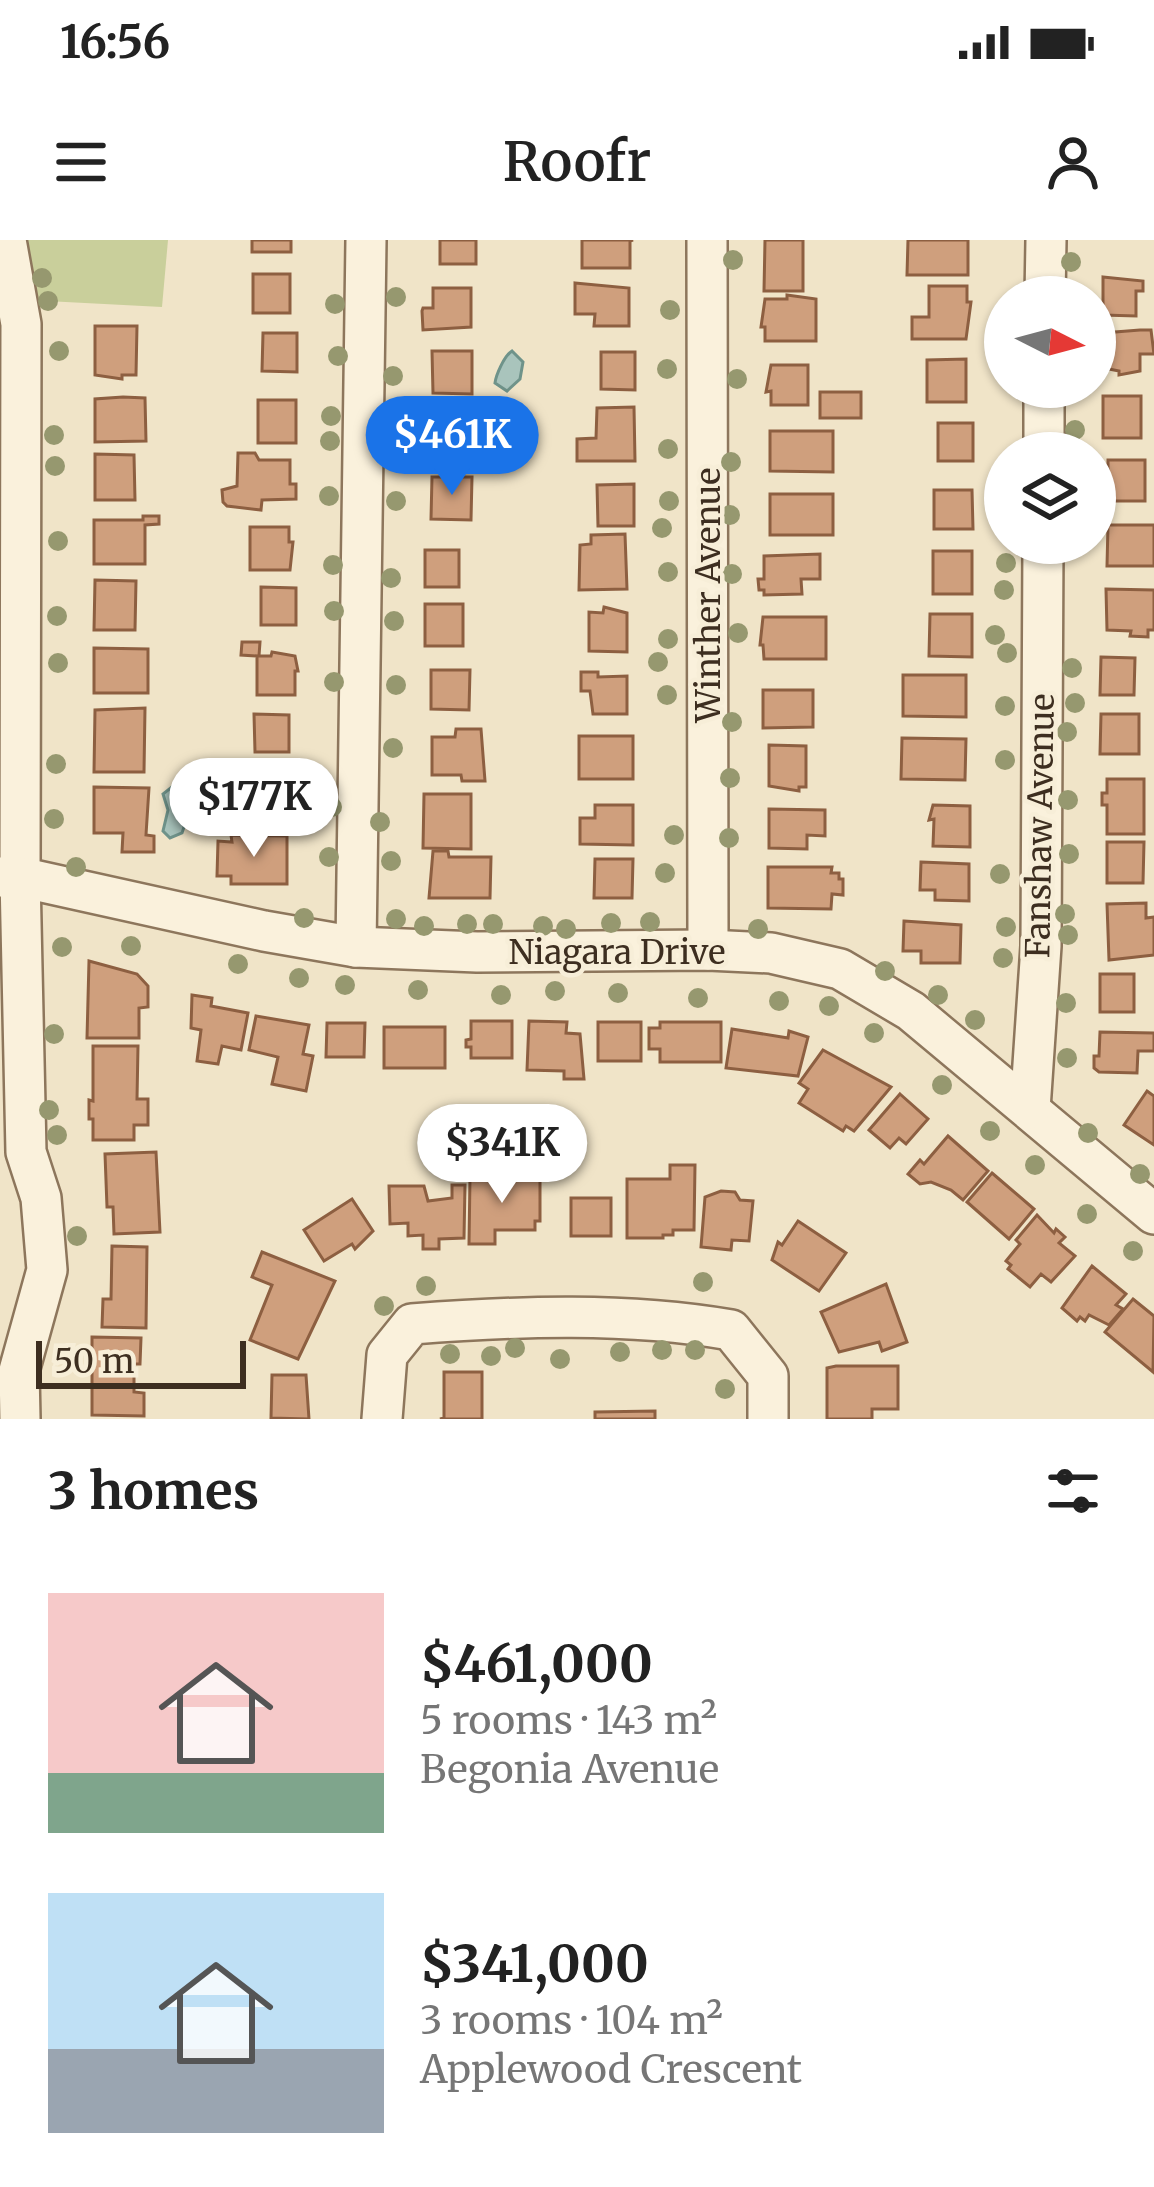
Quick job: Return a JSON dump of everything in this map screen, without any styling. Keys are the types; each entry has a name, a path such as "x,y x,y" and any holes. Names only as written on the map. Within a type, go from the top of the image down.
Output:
{"street":[{"path":"6,240 21,324 10,877 26,1152 41,1198 47,1270 9,1371 20,1419"},
{"path":"356,946 366,240"},
{"name":"Winther Avenue","path":"707,240 708,950"},
{"path":"1045,276 1046,240"},
{"name":"Fanshaw Avenue","path":"1030,1109 1040,946 1043,564"},
{"name":"Niagara Drive","path":"10,877 356,946 477,952 708,950 771,953 841,969 911,1011 1154,1214"},
{"path":"382,1419 387,1355 412,1324 485,1319 670,1319 731,1330 768,1376 768,1419"}],"green space":[{"path":"20,240 168,240 162,307 27,300"}],"water":[{"path":"512,351 523,362 520,379 507,391 495,383"},
{"path":"173,786 182,788 186,821 182,833 170,838 163,831 168,810 163,794"}],"building":[{"path":"252,240 291,240 291,252 252,252"},
{"path":"440,240 476,240 476,264 440,264"},
{"path":"582,240 633,240 630,268 582,268"},
{"path":"765,240 803,240 803,291 764,291"},
{"path":"908,240 968,240 968,275 907,275"},
{"path":"253,274 290,274 290,313 253,313"},
{"path":"1116,278 1143,281 1143,291 1136,291 1136,316 1116,315"},
{"path":"575,283 629,288 629,326 594,326 595,314 575,314"},
{"path":"929,286 967,286 967,302 971,302 966,339 912,339 912,317 929,317"},
{"path":"433,288 471,288 471,327 423,330 422,311 433,308"},
{"path":"787,295 816,299 816,341 765,341 765,327 761,327 765,299 787,299"},
{"path":"95,326 137,326 136,375 122,375 122,379 95,375"},
{"path":"1151,330 1154,354 1140,354 1140,371 1119,375 1116,370 1116,332"},
{"path":"263,333 297,333 297,372 262,371"},
{"path":"432,351 472,351 472,394 433,393"},
{"path":"601,352 635,352 635,390 601,389"},
{"path":"966,359 966,402 927,402 927,360"},
{"path":"771,365 808,365 808,405 771,405 771,391 766,392"},
{"path":"820,392 861,392 861,418 820,418"},
{"path":"1116,396 1141,396 1141,438 1116,438 1116,432 1103,432 1103,408 1116,408"},
{"path":"145,398 146,441 95,442 95,399"},
{"path":"258,400 296,400 296,443 258,443"},
{"path":"634,407 635,461 577,461 577,439 596,438 597,408"},
{"path":"432,422 466,422 466,459 432,459"},
{"path":"938,423 973,423 973,461 938,461"},
{"path":"770,431 833,431 833,472 770,471"},
{"path":"238,453 255,453 259,460 290,460 290,484 296,484 296,499 262,500 261,510 227,506 222,490 237,486"},
{"path":"95,454 134,455 135,500 95,500"},
{"path":"1116,460 1145,460 1145,501 1116,501"},
{"path":"432,477 472,477 471,520 431,519"},
{"path":"634,484 634,526 598,526 597,485"},
{"path":"934,490 972,490 973,529 934,529"},
{"path":"770,494 833,494 833,535 770,535"},
{"path":"143,516 159,516 159,524 145,525 145,564 94,564 94,520 143,520"},
{"path":"1116,525 1154,525 1154,566 1107,566 1116,564"},
{"path":"250,527 289,527 289,542 293,542 290,570 250,570"},
{"path":"625,534 627,589 579,590 580,545 591,544 591,535"},
{"path":"425,550 459,550 459,587 425,587"},
{"path":"933,551 972,551 972,594 933,594"},
{"path":"820,554 820,579 801,579 802,594 764,595 759,590 764,556"},
{"path":"95,580 136,581 135,630 94,630"},
{"path":"261,587 296,588 296,625 261,625"},
{"path":"1106,589 1154,590 1154,630 1148,630 1148,637 1107,630"},
{"path":"425,604 463,604 463,646 425,646"},
{"path":"604,607 627,613 627,652 589,651 589,612 603,613"},
{"path":"930,614 972,614 972,657 929,656"},
{"path":"763,617 826,617 826,659 764,659 760,645"},
{"path":"242,642 260,642 259,656 272,652 295,656 295,695 257,695 257,656 241,655"},
{"path":"94,648 148,649 148,693 94,693"},
{"path":"1101,657 1135,658 1134,695 1100,695"},
{"path":"431,670 470,670 469,710 431,709"},
{"path":"581,672 627,676 627,714 593,714 590,691 581,691"},
{"path":"903,675 966,675 966,717 903,716"},
{"path":"763,690 813,690 813,727 763,728"},
{"path":"145,708 144,772 94,772 95,710"},
{"path":"254,714 289,715 289,752 255,752"},
{"path":"1101,714 1139,714 1139,754 1100,754"},
{"path":"456,729 481,729 485,781 432,775 432,737 455,737"},
{"path":"579,736 633,736 633,779 579,779"},
{"path":"902,738 966,739 965,780 901,779"},
{"path":"769,745 806,746 806,787 799,791 769,786"},
{"path":"1107,779 1144,779 1144,834 1107,834 1102,793 1107,793"},
{"path":"288,781 288,824 249,824 249,783"},
{"path":"94,787 149,788 146,835 154,836 154,852 122,852 123,833 94,833"},
{"path":"424,794 471,794 471,849 423,848"},
{"path":"595,805 633,805 633,845 580,844 580,818 595,818"},
{"path":"933,805 970,806 970,847 933,846 934,819 929,820"},
{"path":"769,809 825,810 825,836 807,835 807,849 769,848"},
{"path":"231,835 287,836 287,884 231,884 231,876 217,876 218,841 232,842"},
{"path":"1107,842 1144,842 1143,883 1107,883"},
{"path":"433,851 448,851 449,857 491,857 490,898 429,898"},
{"path":"595,859 633,859 632,898 594,898"},
{"path":"921,862 969,864 969,901 935,900 935,890 920,890"},
{"path":"768,867 832,867 831,873 843,879 843,895 832,894 831,909 768,908"},
{"path":"1146,903 1146,918 1154,917 1154,955 1109,960 1107,904"},
{"path":"904,921 961,925 960,963 921,963 921,951 903,951"},
{"path":"89,961 137,974 148,986 148,1007 139,1008 139,1038 87,1038"},
{"path":"1100,974 1134,974 1134,1012 1100,1012"},
{"path":"192,995 212,998 211,1006 248,1013 241,1050 222,1046 218,1064 197,1061 201,1030 191,1028"},
{"path":"256,1016 309,1025 303,1054 313,1056 306,1091 272,1084 278,1057 249,1050"},
{"path":"471,1021 512,1021 512,1058 471,1058 466,1040 471,1039"},
{"path":"529,1021 567,1022 566,1033 580,1034 584,1079 564,1079 564,1071 527,1070"},
{"path":"598,1022 641,1022 641,1061 598,1061"},
{"path":"660,1022 721,1022 721,1062 660,1062 660,1049 649,1049 649,1028 660,1028"},
{"path":"327,1023 365,1023 364,1057 326,1057"},
{"path":"384,1027 445,1027 445,1068 384,1068"},
{"path":"732,1029 788,1038 789,1031 808,1037 798,1076 726,1068"},
{"path":"1100,1032 1154,1033 1154,1051 1138,1051 1137,1073 1099,1072 1094,1056 1099,1056"},
{"path":"93,1046 138,1046 137,1099 148,1099 148,1125 134,1125 134,1140 93,1140 89,1100 93,1101"},
{"path":"823,1050 891,1087 854,1131 846,1126 843,1131 799,1103 808,1089 799,1083"},
{"path":"1147,1091 1154,1096 1154,1145 1124,1125"},
{"path":"900,1094 928,1119 906,1144 899,1138 890,1148 869,1130"},
{"path":"948,1136 988,1171 963,1200 931,1182 920,1184 908,1174 920,1160 924,1164"},
{"path":"156,1152 160,1232 114,1234 113,1207 107,1207 105,1154"},
{"path":"670,1165 695,1165 694,1230 673,1230 673,1235 663,1238 627,1238 627,1179 670,1179"},
{"path":"992,1173 1034,1209 1009,1239 967,1202"},
{"path":"470,1177 540,1177 540,1221 535,1221 535,1230 495,1230 495,1244 469,1244"},
{"path":"452,1185 465,1185 464,1238 439,1239 439,1249 423,1249 423,1235 408,1236 408,1223 390,1224 389,1186 424,1186 428,1201 452,1198"},
{"path":"721,1191 753,1201 749,1241 732,1240 731,1250 701,1247 705,1197"},
{"path":"571,1198 611,1198 611,1236 571,1236"},
{"path":"352,1199 373,1231 355,1249 352,1244 324,1261 304,1230"},
{"path":"1037,1215 1054,1233 1056,1229 1065,1237 1059,1243 1075,1256 1051,1282 1041,1274 1030,1287 1008,1269 1011,1265 1006,1261"},
{"path":"798,1221 846,1253 819,1291 772,1260 778,1242 782,1245"},
{"path":"112,1246 147,1247 146,1328 102,1327 103,1299 111,1299"},
{"path":"262,1252 335,1281 298,1359 250,1340 272,1285 252,1277"},
{"path":"1092,1266 1126,1294 1116,1305 1123,1309 1109,1325 1089,1315 1077,1321 1062,1308"},
{"path":"886,1284 907,1342 882,1351 879,1342 839,1352 821,1312"},
{"path":"1133,1299 1154,1316 1153,1372 1105,1332"},
{"path":"92,1337 141,1338 134,1392 144,1393 144,1416 92,1415"},
{"path":"898,1366 898,1409 872,1409 872,1419 827,1419 827,1368"},
{"path":"444,1372 482,1372 482,1419 440,1419 444,1418"},
{"path":"272,1375 306,1375 309,1419 271,1418"},
{"path":"655,1411 655,1419 595,1419 595,1412"}]}
